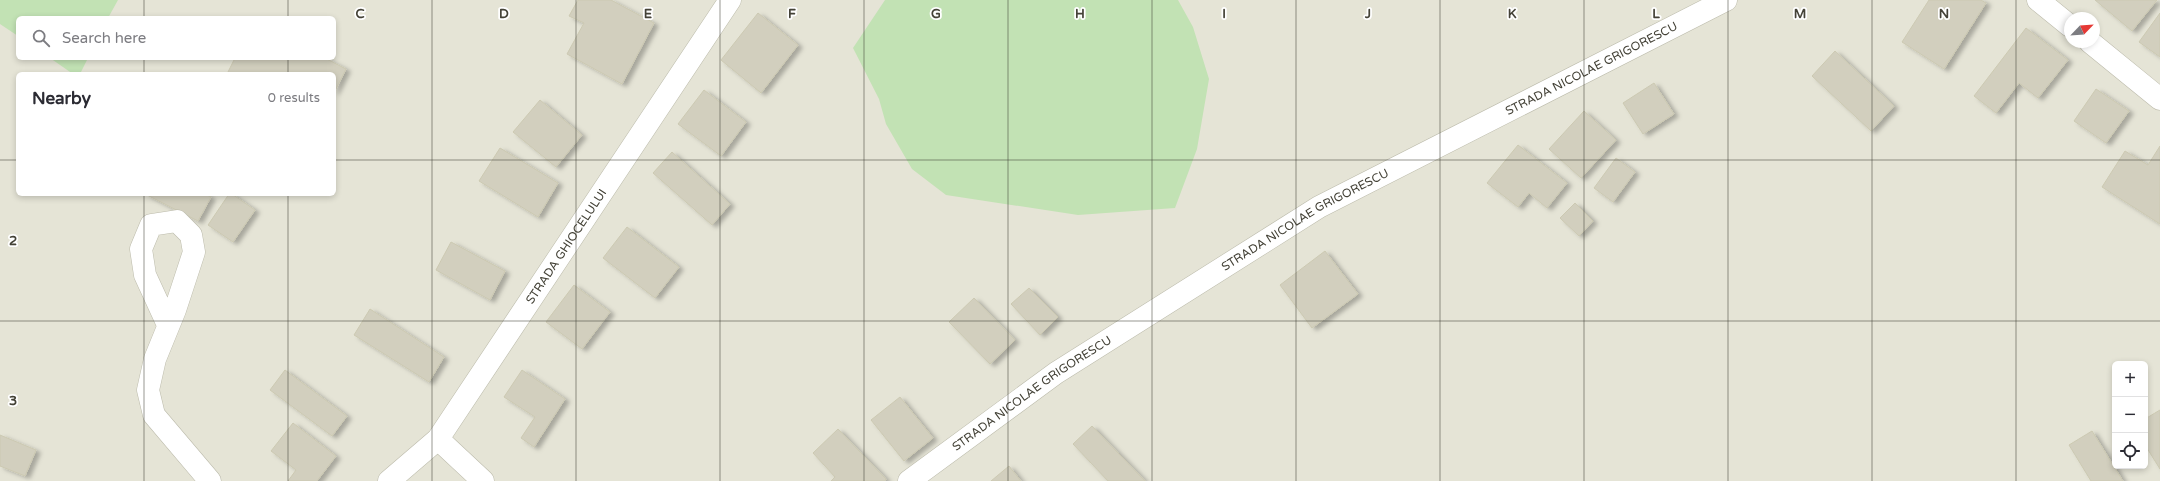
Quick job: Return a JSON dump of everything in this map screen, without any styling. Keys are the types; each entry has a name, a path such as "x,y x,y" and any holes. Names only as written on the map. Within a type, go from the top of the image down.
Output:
{"street":[{"name":"STRADA GHIOCELULUI","path":"389,481 438,439 730,0"},
{"name":"STRADA NICOLAE GRIGORESCU","path":"909,481 1056,373 1319,207 1726,0"},
{"path":"2038,0 2064,21"},
{"path":"2097,48 2160,99"},
{"path":"168,325 155,360 148,390 154,415 210,481"},
{"path":"438,439 483,481"}],"shaded area":[{"path":"0,0 2160,0 2160,481 0,481"}],"green space":[{"path":"0,0 118,0 109,16 16,16 16,35 0,24"},
{"path":"885,0 1178,0 1193,27 1209,79 1197,149 1175,208 1078,215 946,195 912,169 886,124 879,99 853,48"},
{"path":"53,60 87,60 81,72 70,72"}],"building":[{"path":"578,0 611,0 654,23 622,84 567,54 584,23 569,16"},
{"path":"1929,0 1981,0 1986,3 1944,69 1902,42"},
{"path":"2095,0 2157,0 2132,31"},
{"path":"758,13 798,45 761,93 721,60"},
{"path":"2160,13 2160,57 2139,42"},
{"path":"2026,28 2068,60 2038,98 2019,83 1996,113 1974,96"},
{"path":"1835,51 1894,106 1871,131 1812,76"},
{"path":"234,60 329,60 346,69 336,89 336,72 228,72"},
{"path":"1654,83 1674,114 1643,134 1623,103"},
{"path":"2096,89 2129,111 2106,143 2074,121"},
{"path":"704,90 746,122 721,156 678,124"},
{"path":"540,100 582,135 556,167 513,132"},
{"path":"1584,111 1616,140 1581,178 1549,149"},
{"path":"1518,145 1567,183 1547,208 1529,193 1518,207 1487,183"},
{"path":"2160,146 2160,224 2102,187 2125,151 2148,165"},
{"path":"500,148 558,183 538,217 479,181"},
{"path":"672,152 730,204 712,225 653,173"},
{"path":"1616,158 1635,172 1613,202 1594,188"},
{"path":"149,196 211,197 198,221"},
{"path":"228,196 235,196 255,210 233,242 208,225"},
{"path":"1575,203 1593,221 1579,236 1560,218"},
{"path":"627,227 679,267 655,298 603,258"},
{"path":"451,242 505,271 490,300 436,270"},
{"path":"1325,251 1358,294 1312,328 1280,285"},
{"path":"574,285 610,312 582,349 546,322"},
{"path":"1029,288 1058,317 1040,335 1011,304"},
{"path":"974,298 1015,340 990,364 949,322"},
{"path":"370,309 444,357 429,382 354,335"},
{"path":"285,370 347,416 332,436 270,390"},
{"path":"522,370 565,399 534,447 521,438 535,417 504,397"},
{"path":"900,397 933,438 904,461 871,420"},
{"path":"2160,410 2160,469 2148,450 2148,417"},
{"path":"293,423 336,456 317,481 288,481 296,470 271,451"},
{"path":"1092,426 1145,481 1108,481 1073,444"},
{"path":"838,429 886,479 885,481 831,481 835,477 813,453"},
{"path":"2092,431 2112,463 2112,469 2116,469 2123,481 2091,481 2069,445"},
{"path":"0,435 36,450 25,476 0,466"},
{"path":"1009,466 1021,481 991,481"}]}
